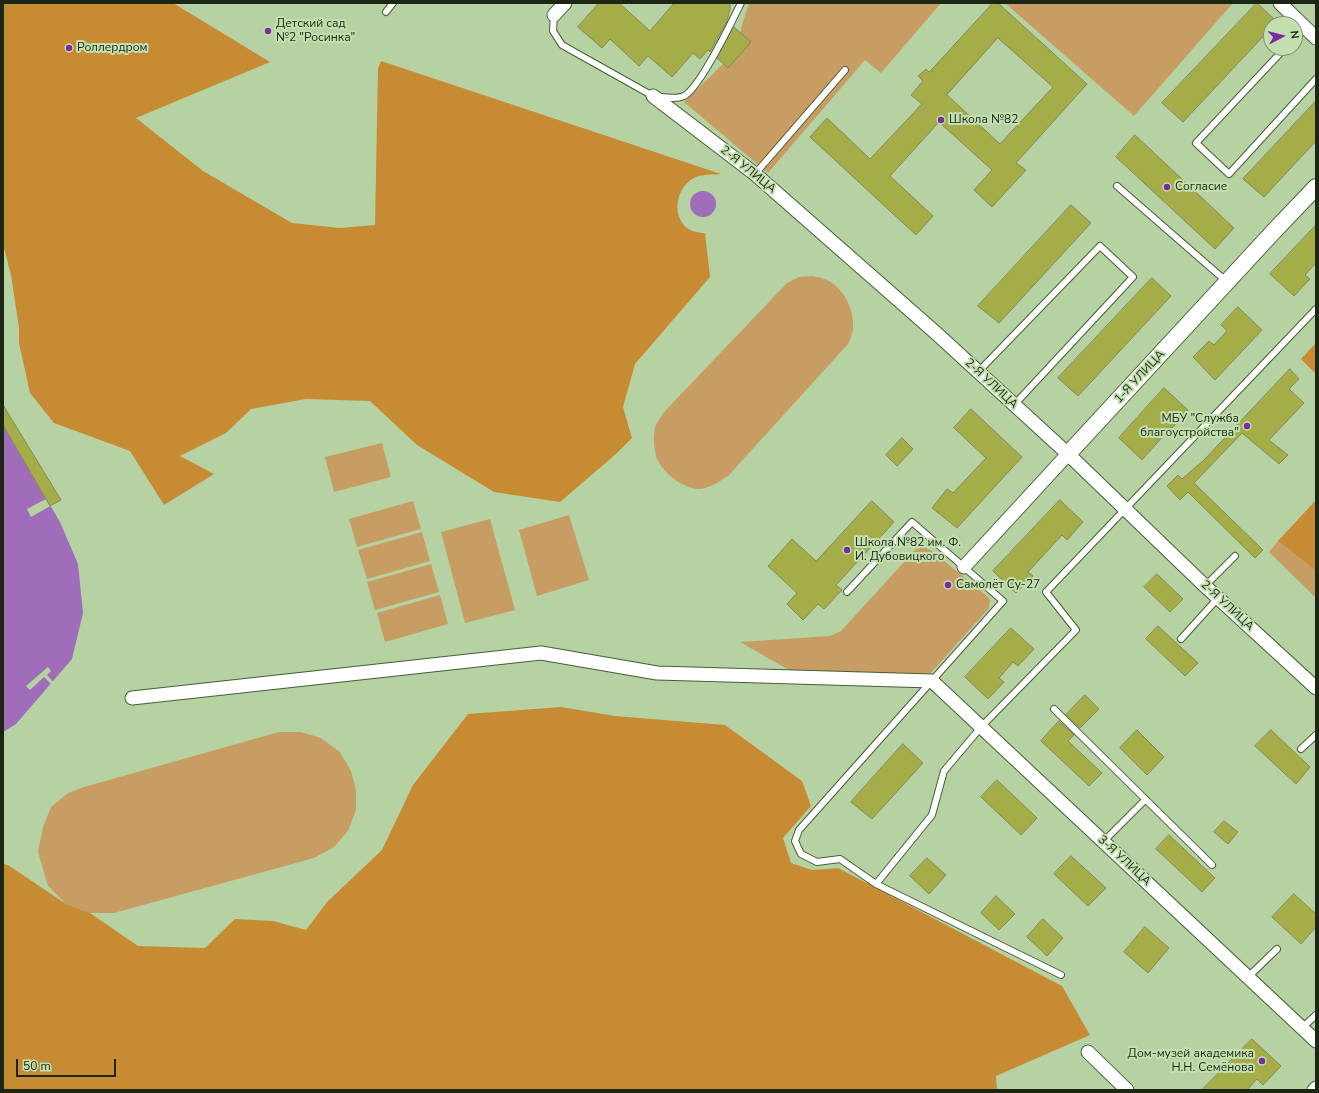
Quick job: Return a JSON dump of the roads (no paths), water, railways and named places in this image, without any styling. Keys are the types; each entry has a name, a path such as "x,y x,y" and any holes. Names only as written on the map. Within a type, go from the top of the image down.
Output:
{"street":[{"path":"554,15 565,3"},
{"path":"1280,3 1316,38"},
{"name":"2-Я УЛИЦА","path":"653,96 755,174 936,333 1068,454 1205,586 1316,688"},
{"name":"1-Я УЛИЦА","path":"964,567 1316,187"},
{"path":"132,698 541,654 657,673 932,681"},
{"name":"3-Я УЛИЦА","path":"932,681 982,726 1316,1041"},
{"path":"1088,1052 1127,1090"}],"lane":[{"path":"386,12 393,3"},
{"path":"554,15 553,31 562,46 653,96 668,98 680,97 686,95 692,90 701,77 741,3"},
{"path":"1278,56 1196,143 1229,174 1316,80"},
{"path":"755,174 845,70"},
{"path":"1117,186 1227,282"},
{"path":"978,372 1100,246 1133,277 1014,405"},
{"path":"876,884 932,815 944,771 982,726 1076,630 1046,592 1316,309"},
{"path":"847,592 912,522 1003,601 799,830 795,842 801,854 817,862 840,859 876,884 1061,975"},
{"path":"1205,586 1235,556"},
{"path":"1181,639 1218,598"},
{"path":"1054,709 1212,865"},
{"path":"1301,749 1316,735"},
{"path":"1104,841 1146,800"},
{"path":"1248,977 1277,949"},
{"path":"1302,1028 1316,1015"}],"place":[{"name":"Детский сад №2 \"Росинка\"","path":"268,31"},
{"name":"Роллердром","path":"69,48"},
{"name":"Школа №82","path":"941,120"},
{"name":"Согласие","path":"1167,187"},
{"name":"МБУ \"Служба благоустройства\"","path":"1247,426"},
{"name":"Школа №82 им. Ф. И. Дубовицкого","path":"847,550"},
{"name":"Самолёт Су-27","path":"948,585"},
{"name":"Дом-музей академика Н.Н. Семёнова","path":"1262,1061"}]}
